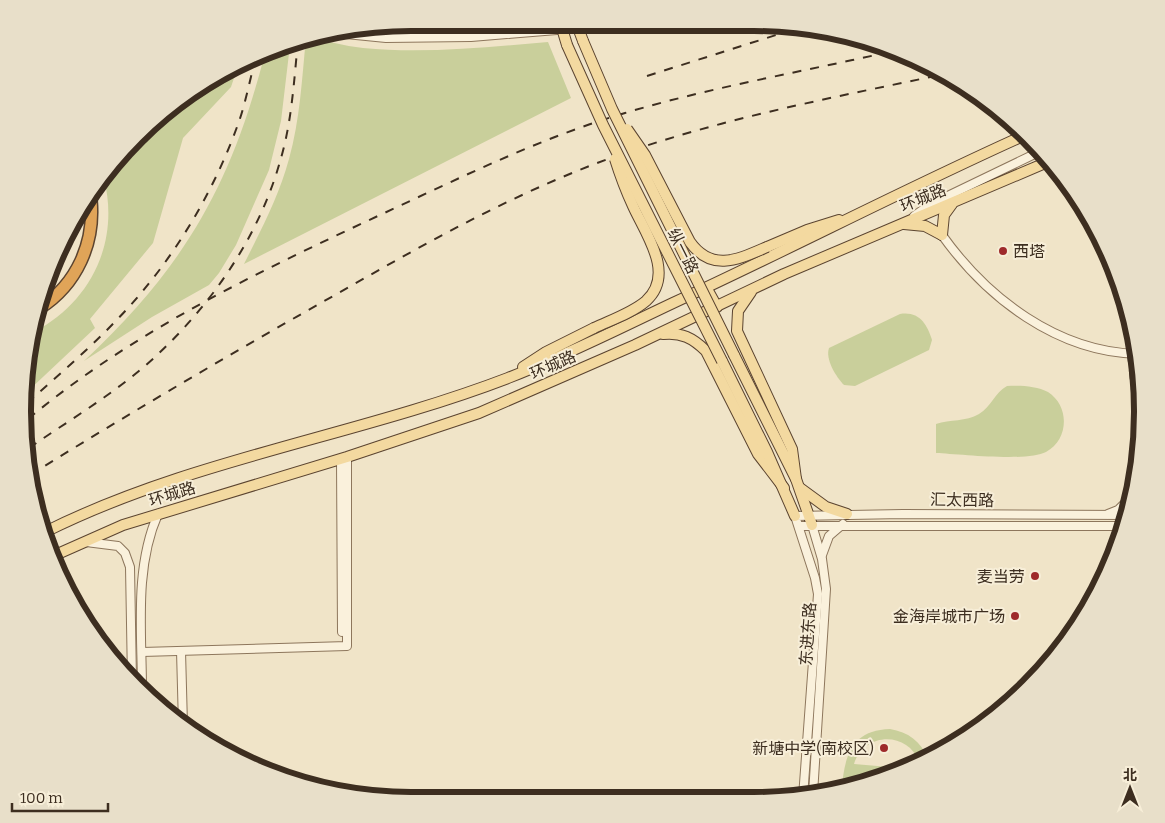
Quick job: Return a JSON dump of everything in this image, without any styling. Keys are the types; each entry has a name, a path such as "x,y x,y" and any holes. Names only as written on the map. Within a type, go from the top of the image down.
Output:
{"highway":[{"path":"47,302 62,289 83,258 91,228 91,206"}],"main road":[{"name":"纵一路","path":"563,31 567,45 603,125 784,488"},
{"name":"纵一路","path":"579,31 612,109 798,483"},
{"path":"612,109 640,147 690,242 699,253 713,260 728,261 767,248 822,224 864,213"},
{"path":"50,530 110,503 164,483 394,415 509,378 546,352 646,301 656,286 658,271 656,255 624,187 603,125"},
{"name":"环城路","path":"509,378 624,328 707,289 1017,139"},
{"name":"环城路","path":"59,553 158,514 344,458 479,413 634,345 898,224 1042,164"},
{"path":"898,224 918,224 942,235 944,216 952,203"},
{"path":"707,289 716,307"},
{"path":"752,290 741,305 736,318 737,331 742,346 792,449 798,483 826,507 847,514"},
{"path":"624,328 636,330 638,338 634,345"},
{"path":"657,334 675,333 686,335 701,346 711,360 758,454 784,488"},
{"path":"711,360 715,350 720,345 731,342 742,346"},
{"name":"东进东路","path":"798,483 811,520"},
{"name":"东进东路","path":"784,488 797,521"}],"street":[{"path":"504,35 514,31"},
{"path":"362,35 386,38 504,35 537,31"},
{"path":"908,220 931,204 1032,154"},
{"path":"942,235 961,260 983,283 1007,304 1034,322 1107,352 1129,353"},
{"path":"142,652 345,646 344,458"},
{"path":"1106,516 1122,506"},
{"path":"142,679 143,578 152,529 158,514"},
{"name":"汇太西路","path":"797,521 847,514 1119,516"},
{"path":"1073,515 1073,525"},
{"name":"汇太西路","path":"811,520 843,524 1116,526"},
{"name":"东进东路","path":"811,520 822,559 826,589 813,786"},
{"name":"东进东路","path":"797,521 818,594 804,788"},
{"path":"822,559 828,536 843,524"},
{"path":"1104,526 1115,530"},
{"path":"84,542 118,546 128,560 131,577 132,668"},
{"path":"181,651 183,715"}],"green space":[{"path":"325,41 386,50 456,49 548,42 571,98 244,264 275,200 285,173 293,144 305,46"},
{"path":"289,51 281,121 269,170 236,245 219,273 209,285 152,317 84,361 119,327 149,293 198,223 218,186 251,104 263,61"},
{"path":"235,74 231,87 183,138 153,243 90,319 95,328 32,387 41,327 71,304 85,287 96,268 104,247 108,225 108,202 105,186 143,143 200,95"},
{"path":"900,314 917,317 925,324 932,340 929,350 855,386 844,385 830,362 829,348"},
{"path":"1007,386 1039,388 1055,398 1063,414 1064,423 1063,431 1054,447 1037,455 1024,457 936,453 936,424 974,417 987,408 999,392"},
{"path":"890,729 903,732 918,742 924,752 915,756 906,745 896,741 886,739 876,741 859,753 854,764 889,767 842,781 849,754 853,746 859,739 877,730"}],"railway":[{"path":"647,76 783,33"},
{"path":"33,445 110,394 155,357 196,314 232,266 261,214 281,158 290,115 297,49"},
{"path":"31,416 68,387 110,358 197,306 288,259 380,215 531,147 593,123 658,104 882,53"},
{"path":"32,399 127,309 161,268 191,224 216,176 237,127 254,65"},
{"path":"37,471 220,361 398,259 526,193 635,149 722,123 934,76"},
{"path":"1126,340 1134,406"}],"place":[{"name":"西塔","path":"1003,251"},
{"name":"麦当劳","path":"1035,576"},
{"name":"金海岸城市广场","path":"1015,616"},
{"name":"新塘中学(南校区)","path":"884,748"}]}
